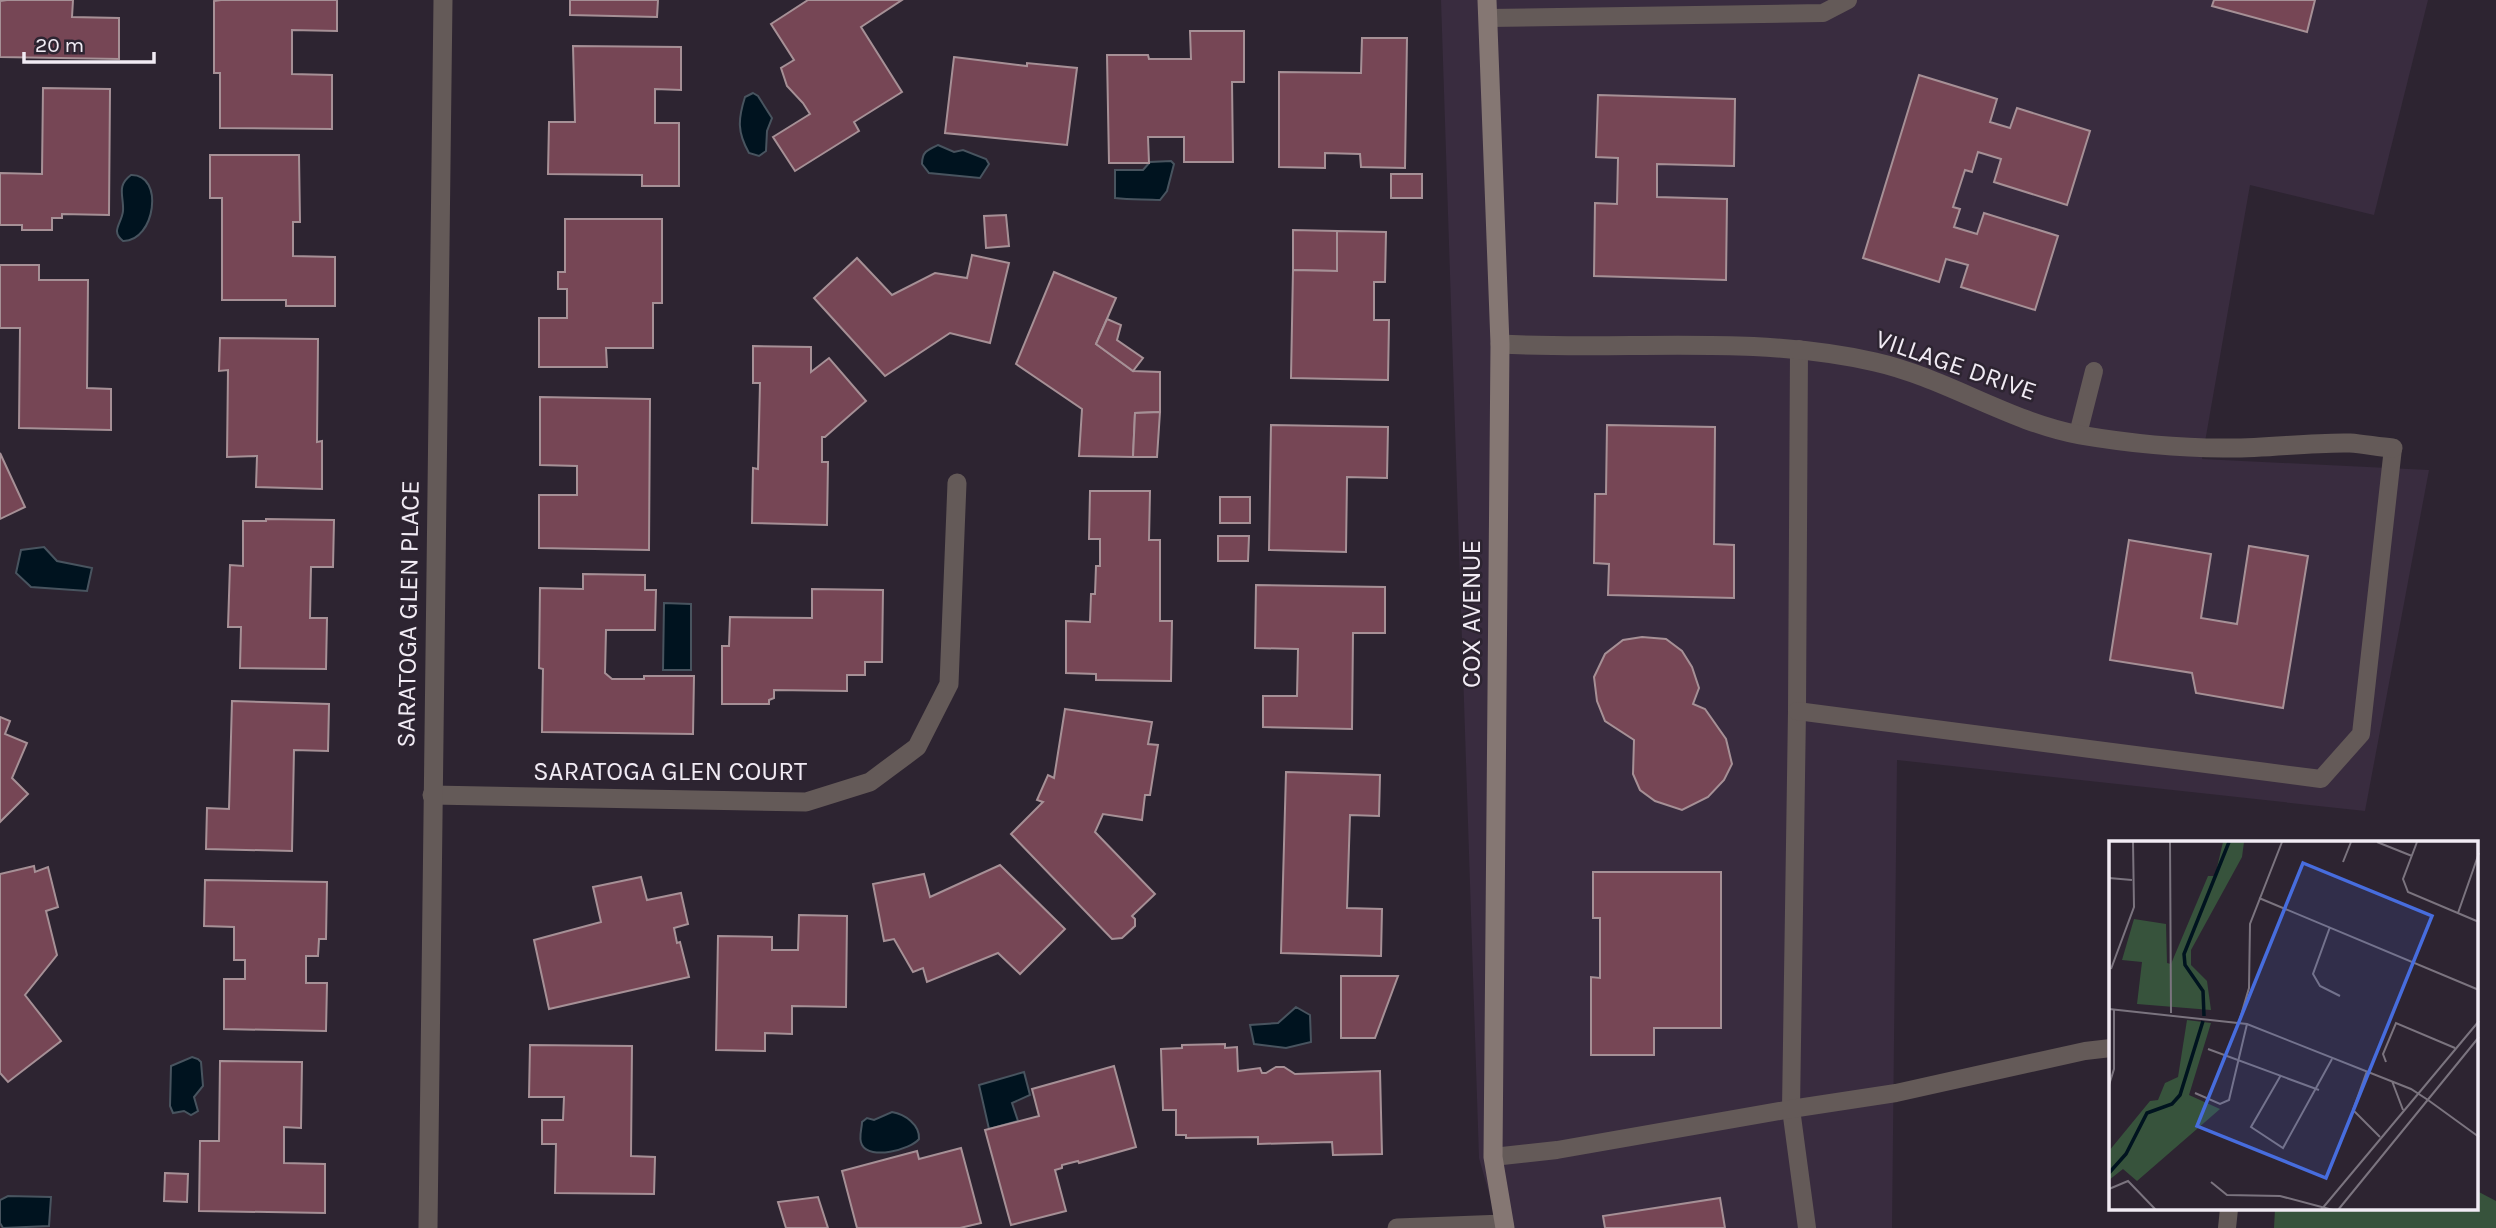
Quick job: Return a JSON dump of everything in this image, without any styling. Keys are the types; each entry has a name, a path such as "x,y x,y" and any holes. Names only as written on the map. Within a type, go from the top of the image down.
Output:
{"main road":[{"name":"COX AVENUE","path":"1488,9 1500,344 1493,1157 1504,1226"}],"street":[{"name":"SARATOGA GLEN PLACE","path":"428,1228 443,0"},
{"name":"VILLAGE DRIVE","path":"1500,344 1544,347 1733,345 1799,349 1877,362 2015,414 2078,434 2154,445 2224,448 2351,443 2392,448"},
{"name":"SARATOGA GLEN COURT","path":"432,795 806,802 870,782 917,747 949,684 957,483"},
{"path":"1397,1228 1504,1226"}],"lane":[{"path":"1488,9 1824,13 1848,0"},
{"path":"1799,349 1791,1108 1808,1228"},
{"path":"2078,434 2094,371"},
{"path":"1797,711 2321,779 2361,734 2392,448"},
{"path":"1493,1157 1557,1150 1791,1108 1896,1093 2085,1051 2109,1048"},
{"path":"2227,1228 2229,1210"}],"shaded area":[{"path":"1441,0 2428,0 2374,215 2250,185 2202,459 2429,470 2365,811 1897,760 1892,1228 1499,1228 1479,1158"}],"green space":[{"path":"2478,1192 2496,1201 2496,1228 2274,1228 2275,1210 2478,1210"}],"water":[{"path":"753,93 758,96 772,118 767,131 766,151 759,156 749,153 740,125 745,97"},
{"path":"938,145 954,152 963,150 986,159 989,164 980,178 929,173 922,164 923,157 928,150"},
{"path":"1171,161 1174,164 1167,191 1160,200 1115,198 1115,170 1143,170 1150,162"},
{"path":"131,175 142,178 149,185 152,208 143,231 134,238 123,241 117,234 123,211 122,187"},
{"path":"44,547 57,561 92,568 87,591 31,587 16,573 21,550"},
{"path":"664,603 691,604 691,670 663,670"},
{"path":"1296,1007 1310,1015 1311,1042 1286,1048 1254,1044 1250,1025 1278,1023"},
{"path":"192,1057 201,1062 203,1086 194,1097 198,1111 191,1115 184,1111 173,1113 170,1106 171,1066"},
{"path":"1024,1072 1030,1095 1012,1103 1018,1121 989,1129 979,1085"},
{"path":"892,1112 911,1121 917,1129 919,1139 907,1147 890,1152 866,1150 860,1139 862,1122 867,1118 874,1120"},
{"path":"8,1196 51,1197 49,1226 3,1228 0,1223 0,1200"}],"building":[{"path":"73,0 72,17 119,18 119,59 0,57 0,1"},
{"path":"337,0 337,31 292,30 292,74 332,75 332,129 220,128 220,73 214,73 214,1"},
{"path":"570,0 658,0 657,17 570,15"},
{"path":"808,0 902,0 861,27 902,92 854,122 859,131 795,171 773,137 810,114 787,86 781,68 794,60 771,24"},
{"path":"2214,0 2315,0 2307,32 2212,6"},
{"path":"1190,31 1244,31 1244,82 1232,82 1233,162 1184,162 1184,137 1148,137 1149,163 1109,163 1107,55 1191,59"},
{"path":"1362,38 1407,38 1405,168 1361,167 1360,154 1325,153 1325,168 1279,167 1279,72 1361,73"},
{"path":"573,46 681,47 681,90 655,89 655,123 679,123 679,186 642,186 642,175 548,174 549,122 575,122"},
{"path":"954,57 1027,66 1027,63 1077,68 1067,145 945,133"},
{"path":"1919,75 1997,99 1990,122 2010,128 2017,108 2090,131 2067,205 1994,182 2001,159 1978,152 1972,172 1965,170 1953,207 1960,209 1954,227 1977,234 1984,213 2058,236 2035,310 1961,287 1968,265 1946,259 1939,282 1863,258"},
{"path":"43,88 110,89 109,215 62,214 62,218 52,218 52,230 22,230 22,225 0,225 0,173 42,174"},
{"path":"1598,95 1735,99 1734,166 1657,164 1657,197 1727,199 1726,280 1594,276 1595,203 1617,204 1618,158 1596,157"},
{"path":"210,155 299,155 300,222 293,222 293,256 335,257 335,306 286,306 286,300 222,300 222,198 210,198"},
{"path":"1391,174 1422,174 1422,198 1391,198"},
{"path":"1006,215 1009,246 986,248 984,216"},
{"path":"565,219 662,219 662,303 653,303 653,348 606,348 607,367 539,367 539,318 567,318 567,289 558,289 558,272 565,272"},
{"path":"1293,230 1337,231 1337,271 1293,270"},
{"path":"1337,231 1386,232 1385,282 1374,282 1374,320 1389,320 1388,380 1291,378 1293,270 1337,271"},
{"path":"972,255 1009,263 990,343 950,333 885,376 814,298 857,258 892,295 935,273 967,278"},
{"path":"0,265 39,265 39,280 88,280 87,388 111,389 111,430 19,428 20,328 0,328"},
{"path":"1054,272 1116,298 1096,344 1133,371 1160,372 1160,412 1135,413 1133,457 1079,456 1082,409 1016,364"},
{"path":"1107,319 1121,325 1117,340 1143,358 1133,371 1096,344"},
{"path":"220,338 318,339 317,442 322,441 322,489 256,487 257,456 227,457 228,370 219,371"},
{"path":"753,346 811,347 811,372 829,358 866,401 822,437 822,462 828,462 827,525 752,523 753,468 758,469 760,383 753,383"},
{"path":"540,397 650,399 649,550 539,548 539,495 577,495 577,466 540,465"},
{"path":"1160,412 1157,457 1133,457 1135,413"},
{"path":"1271,425 1388,427 1387,478 1347,477 1346,552 1269,550"},
{"path":"1607,425 1715,427 1714,544 1734,545 1734,598 1608,595 1609,564 1594,563 1595,494 1606,494"},
{"path":"0,453 25,507 0,519"},
{"path":"1090,491 1150,491 1149,540 1160,540 1160,621 1172,621 1171,681 1096,680 1096,674 1066,673 1066,621 1090,622 1096,566 1100,566 1100,539 1089,539"},
{"path":"1220,497 1250,497 1250,523 1220,523"},
{"path":"334,520 333,567 311,567 310,618 327,618 326,669 240,668 241,627 228,627 230,565 243,566 243,521"},
{"path":"1218,536 1249,536 1248,561 1218,561"},
{"path":"2129,540 2211,554 2201,618 2237,624 2249,546 2308,556 2283,708 2196,693 2192,673 2110,660"},
{"path":"583,574 645,575 645,590 656,590 655,630 606,630 605,673 612,679 694,676 693,734 542,732 543,669 539,668 540,588 583,589"},
{"path":"1256,585 1385,587 1385,633 1353,633 1352,729 1263,727 1263,696 1297,696 1298,649 1255,648"},
{"path":"812,589 883,590 882,662 865,662 865,675 847,675 847,691 774,690 774,698 769,700 769,704 722,704 722,646 729,646 730,617 812,618"},
{"path":"1642,637 1666,639 1682,651 1692,667 1699,688 1693,704 1705,709 1726,739 1732,764 1724,780 1708,797 1682,810 1655,801 1640,790 1633,774 1634,740 1605,721 1597,701 1594,677 1605,654 1623,640"},
{"path":"232,701 329,704 328,751 294,750 292,851 206,849 207,808 229,809"},
{"path":"1065,709 1152,722 1148,744 1158,745 1150,795 1145,795 1142,820 1103,814 1095,832 1155,894 1132,916 1135,926 1122,938 1112,939 1011,834 1043,802 1037,800 1048,775 1054,778"},
{"path":"0,717 10,721 5,734 27,743 12,778 28,794 0,822"},
{"path":"1286,772 1380,775 1379,816 1350,815 1347,908 1382,909 1381,956 1281,953"},
{"path":"1000,865 1065,929 1020,974 998,953 927,982 923,968 913,972 894,939 884,941 873,884 924,874 930,897"},
{"path":"34,866 35,872 48,867 58,907 46,911 57,955 25,995 61,1041 8,1082 0,1073 0,874"},
{"path":"1593,872 1721,872 1721,1028 1654,1028 1654,1055 1591,1055 1591,977 1600,978 1600,918 1593,918"},
{"path":"641,877 647,900 681,893 688,924 674,928 689,977 549,1009 534,940 601,922 593,887"},
{"path":"205,880 327,882 326,939 319,939 318,956 306,956 306,983 327,983 326,1031 224,1029 224,979 245,979 245,960 234,960 234,927 204,926"},
{"path":"799,915 847,916 846,1007 792,1006 792,1034 765,1033 765,1051 716,1050 718,936 772,937 772,950 798,950"},
{"path":"1341,976 1398,976 1375,1038 1341,1038"},
{"path":"1225,1044 1225,1048 1237,1047 1238,1071 1260,1068 1262,1073 1266,1073 1276,1067 1284,1067 1295,1074 1380,1071 1382,1154 1333,1155 1332,1142 1258,1144 1258,1137 1186,1138 1186,1135 1176,1135 1176,1110 1163,1110 1161,1049 1182,1048 1182,1045"},
{"path":"530,1045 632,1046 631,1156 655,1157 654,1194 555,1193 556,1144 542,1144 542,1120 563,1120 564,1097 529,1097"},
{"path":"220,1061 302,1062 301,1128 284,1127 284,1163 325,1164 325,1213 199,1211 200,1141 219,1141"},
{"path":"1114,1066 1136,1147 1062,1165 1062,1168 1055,1170 1066,1211 1011,1225 985,1130 1039,1116 1032,1089"},
{"path":"961,1148 981,1223 960,1228 857,1228 842,1171 917,1151 919,1159"},
{"path":"165,1173 188,1174 187,1202 164,1201"},
{"path":"818,1197 828,1228 786,1228 778,1202"},
{"path":"1720,1198 1725,1228 1605,1228 1603,1216"}]}
